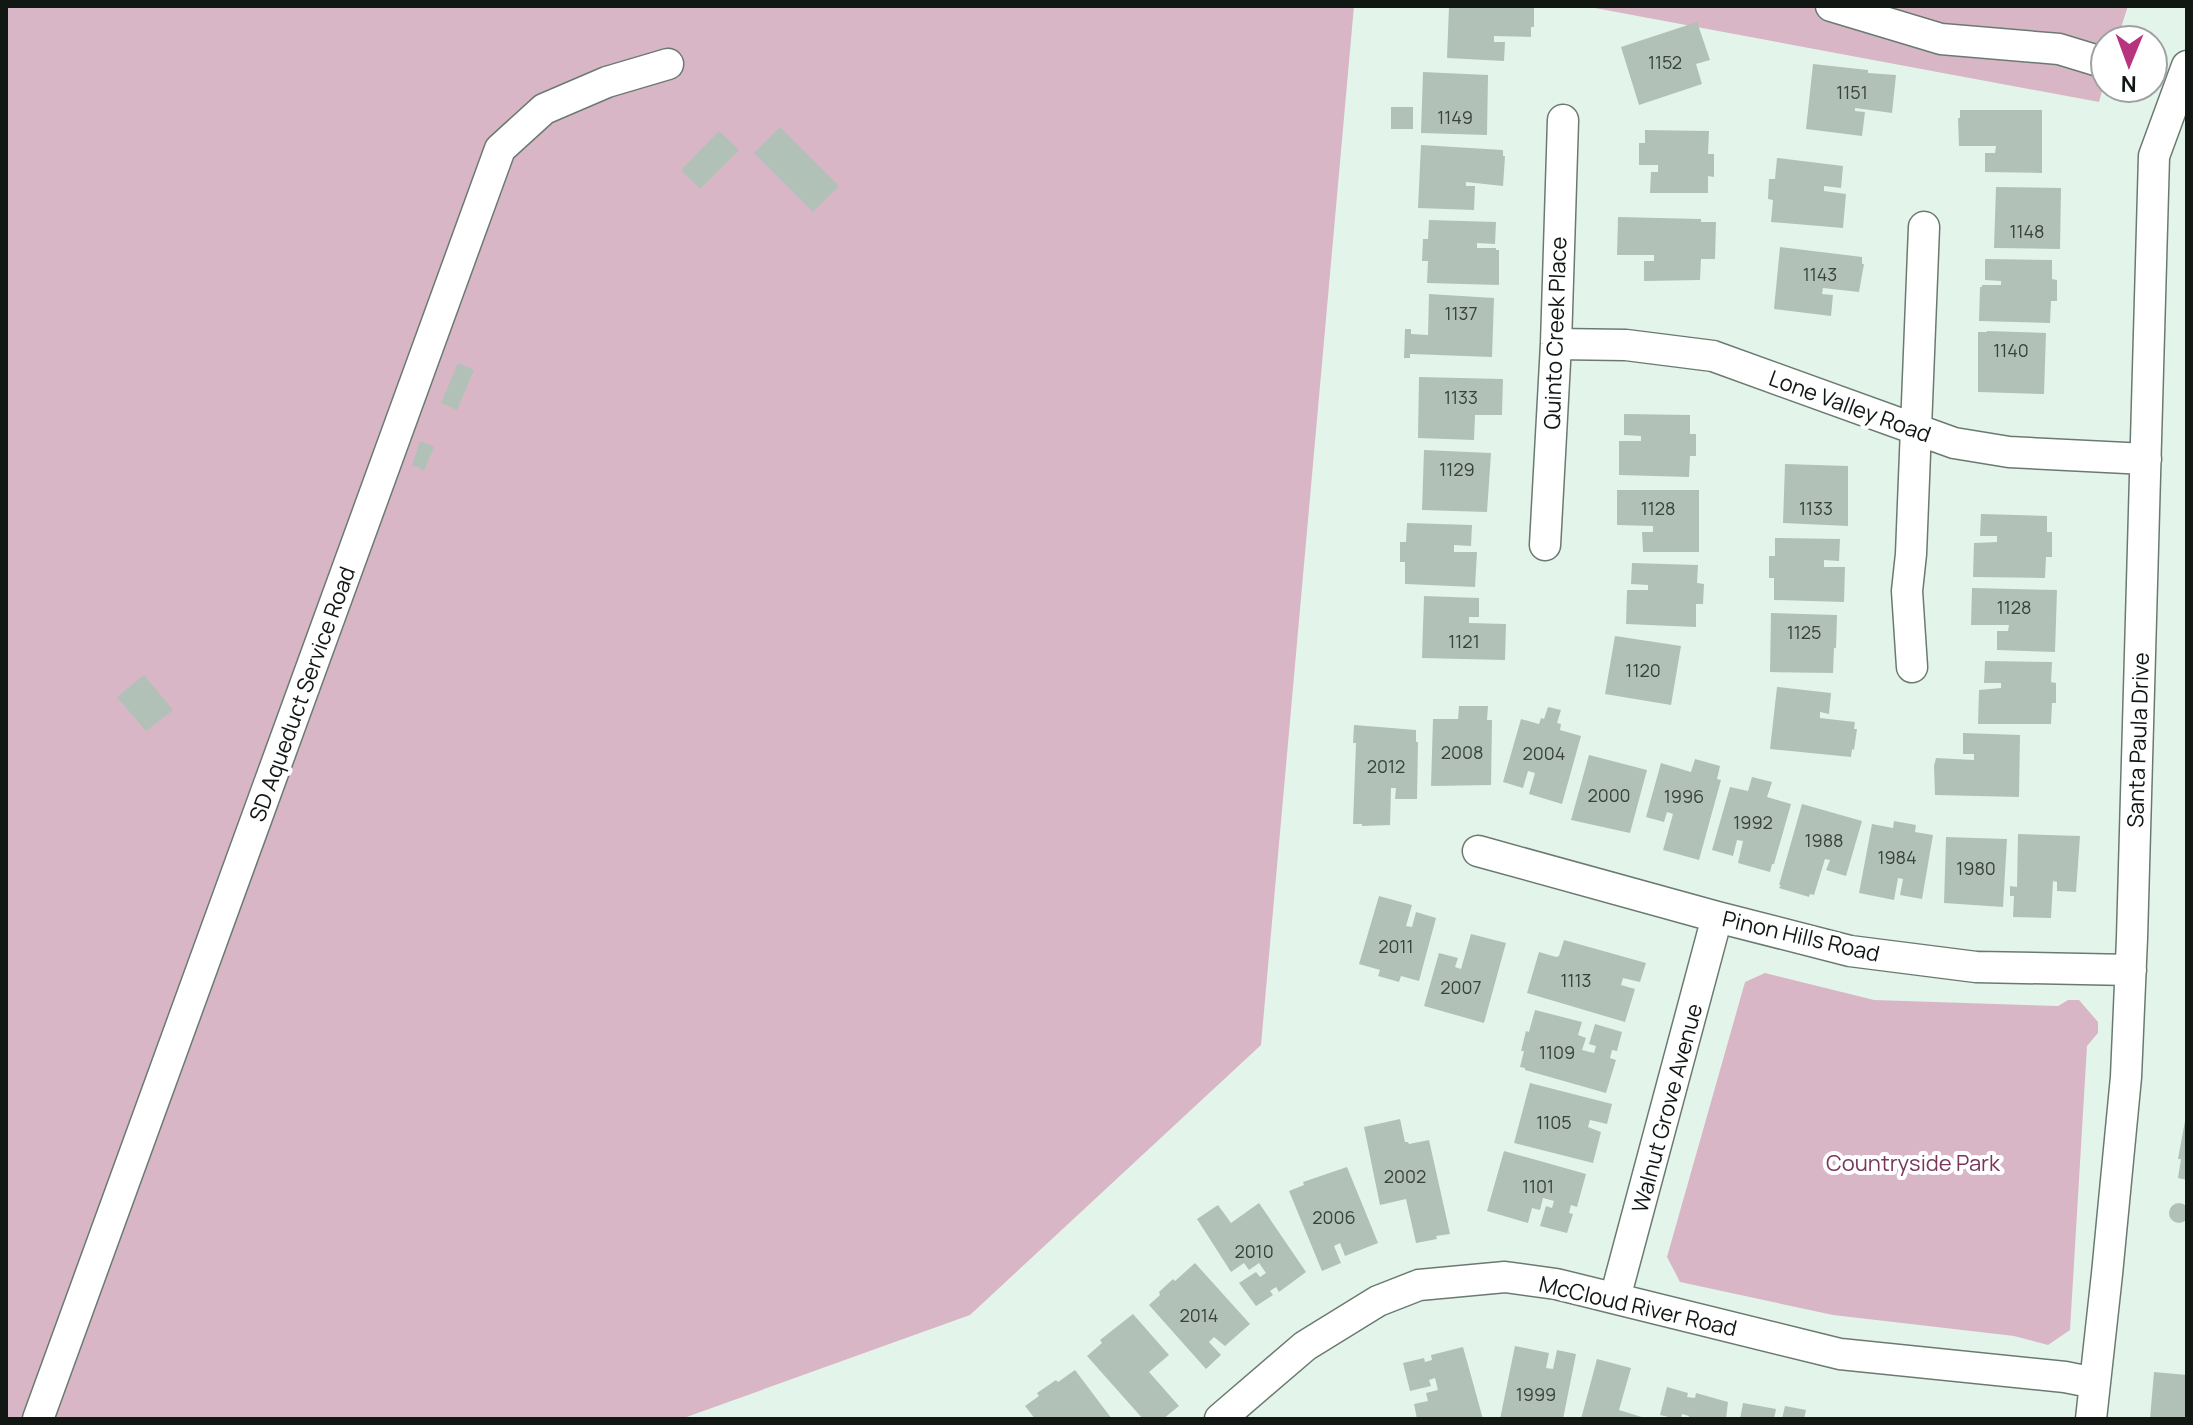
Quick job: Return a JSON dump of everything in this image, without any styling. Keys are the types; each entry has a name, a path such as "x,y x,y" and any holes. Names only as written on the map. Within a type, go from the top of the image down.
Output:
{"street":[{"path":"1831,6 1941,39 2059,49 2089,58"},
{"name":"SD Aqueduct Service Road","path":"38,1419 500,149 544,109 607,82 668,64"},
{"name":"Santa Paula Drive","path":"2091,1419 2126,1077 2154,156 2173,77"},
{"name":"Quinto Creek Place","path":"1545,545 1556,344 1563,120"},
{"path":"1912,667 1907,591 1924,227"},
{"name":"Lone Valley Road","path":"1556,344 1626,345 1713,356 1954,443 2009,452 2146,459"},
{"name":"Pinon Hills Road","path":"1478,851 1850,951 1976,967 2131,970"},
{"name":"Walnut Grove Avenue","path":"1615,1298 1717,917"},
{"name":"McCloud River Road","path":"1220,1419 1305,1346 1378,1301 1419,1285 1505,1277 1556,1284 1840,1354 2065,1377 2095,1383"}],"green space":[{"path":"6,6 1354,6 1261,1045 970,1315 681,1419 6,1419"},
{"path":"1584,6 2128,6 2122,24 2089,24 2089,100"},
{"name":"Countryside Park","path":"1765,973 1874,1000 2058,1006 2068,1000 2079,1000 2098,1022 2098,1033 2087,1046 2070,1330 2048,1345 2014,1336 1833,1315 1680,1282 1667,1257 1745,982"}],"building":[{"path":"1449,6 1532,6 1534,27 1531,27 1531,37 1494,36 1494,42 1505,42 1504,61 1447,58"},
{"path":"1697,22 1710,60 1696,64 1702,84 1639,105 1621,47"},
{"path":"1813,64 1896,75 1892,113 1855,108 1855,111 1865,112 1862,136 1806,129"},
{"path":"1423,72 1488,75 1487,135 1421,133"},
{"path":"1391,107 1413,107 1413,129 1391,129"},
{"path":"1960,110 2042,110 2042,173 1985,172 1985,153 1995,153 1996,146 1959,146"},
{"path":"780,127 839,186 813,212 754,153"},
{"path":"1645,130 1709,131 1708,154 1714,154 1714,177 1708,176 1708,193 1650,193 1651,172 1658,172 1658,165 1639,165 1639,143 1645,143"},
{"path":"719,131 739,150 700,189 681,170"},
{"path":"1421,145 1503,150 1503,186 1466,182 1466,186 1475,186 1474,210 1418,208"},
{"path":"1777,158 1843,166 1841,188 1824,186 1824,191 1846,194 1843,228 1771,222 1773,200 1768,199 1769,179 1775,179"},
{"path":"1996,187 2061,188 2060,249 1994,248"},
{"path":"1618,217 1716,222 1715,259 1701,259 1700,280 1644,281 1644,261 1654,261 1654,255 1617,255"},
{"path":"1429,220 1496,222 1495,244 1477,243 1477,248 1499,250 1499,285 1427,283 1428,261 1422,261 1423,239 1428,239"},
{"path":"1780,247 1862,257 1864,264 1859,292 1823,288 1822,294 1833,295 1831,316 1774,309"},
{"path":"1985,259 2052,260 2052,279 2057,280 2057,301 2051,301 2050,323 1979,321 1980,287 2001,285 2001,281 1985,280"},
{"path":"1429,294 1494,298 1492,357 1410,354 1410,358 1404,358 1405,329 1411,329 1411,334 1428,335"},
{"path":"1978,332 2046,333 2044,394 1978,392"},
{"path":"458,363 474,370 457,410 441,403"},
{"path":"1419,377 1503,379 1502,415 1475,415 1474,440 1418,438"},
{"path":"1624,414 1690,415 1690,434 1696,434 1696,456 1690,456 1689,477 1619,475 1619,441 1641,441 1641,436 1624,435"},
{"path":"420,441 434,447 424,471 412,466"},
{"path":"1424,450 1491,453 1487,512 1422,510"},
{"path":"1785,464 1848,466 1848,526 1783,523"},
{"path":"1617,490 1699,490 1699,552 1643,552 1642,532 1653,532 1653,526 1617,525"},
{"path":"1981,514 2047,516 2047,532 2052,532 2052,557 2046,557 2045,578 1973,577 1974,543 1997,542 1997,536 1980,536"},
{"path":"1407,523 1472,525 1471,546 1454,545 1454,552 1477,552 1475,587 1405,584 1405,562 1400,562 1400,542 1406,542"},
{"path":"1775,538 1840,539 1839,561 1824,560 1824,567 1845,567 1844,602 1774,600 1774,578 1769,578 1769,556 1775,556"},
{"path":"1632,563 1698,565 1697,583 1704,584 1703,604 1696,604 1696,627 1626,624 1627,590 1648,590 1648,585 1631,584"},
{"path":"1972,588 2057,590 2055,652 1997,650 1997,631 2008,631 2009,625 1971,625"},
{"path":"1424,596 1479,598 1479,617 1469,617 1469,623 1506,624 1505,660 1422,658"},
{"path":"1771,613 1837,615 1833,673 1770,672"},
{"path":"1615,636 1681,646 1671,705 1605,694"},
{"path":"1985,661 2052,662 2051,682 2056,683 2056,703 2052,703 2051,724 1978,724 1979,690 2001,688 2001,683 1984,683"},
{"path":"144,675 173,710 146,731 117,697"},
{"path":"1777,687 1831,693 1829,714 1820,712 1820,718 1855,722 1854,729 1857,729 1851,757 1770,749"},
{"path":"1459,706 1488,706 1487,720 1492,720 1491,785 1431,786 1433,719 1458,719"},
{"path":"1548,707 1561,710 1557,723 1561,724 1560,730 1581,736 1562,804 1529,794 1535,773 1528,771 1523,788 1503,782 1521,719 1539,724"},
{"path":"1354,725 1416,730 1417,799 1395,799 1396,788 1391,788 1390,825 1353,824"},
{"path":"1963,733 2020,735 2019,797 1935,795 1936,758 1974,760 1974,754 1963,754"},
{"path":"1589,755 1647,770 1630,833 1571,820"},
{"path":"1695,759 1720,766 1717,779 1721,780 1699,860 1663,850 1673,814 1667,812 1664,822 1646,817 1661,763 1691,772"},
{"path":"1752,777 1772,782 1767,797 1791,804 1770,872 1738,863 1743,841 1737,840 1733,856 1712,850 1730,787 1748,791"},
{"path":"1802,804 1862,821 1846,876 1826,870 1830,860 1825,859 1814,895 1810,894 1809,897 1779,888"},
{"path":"1894,821 1916,825 1915,832 1933,835 1922,899 1900,895 1903,879 1898,878 1894,900 1859,893 1872,824 1893,828"},
{"path":"2018,834 2080,836 2076,892 2057,891 2057,882 2053,881 2051,918 2013,917 2014,896 2010,896 2010,886 2017,887"},
{"path":"1946,837 2007,839 2003,907 1944,903"},
{"path":"1379,896 1412,905 1406,926 1412,927 1416,912 1436,918 1419,981 1401,976 1399,982 1378,976 1380,970 1359,964"},
{"path":"1471,934 1506,943 1484,1023 1424,1006 1439,953 1458,958 1455,967 1461,969"},
{"path":"1564,940 1646,963 1640,982 1623,978 1621,985 1635,989 1625,1022 1527,993 1539,952 1559,956"},
{"path":"1535,1010 1582,1022 1578,1035 1586,1038 1582,1050 1594,1053 1596,1046 1589,1044 1595,1024 1622,1032 1617,1051 1612,1050 1610,1058 1616,1060 1606,1093 1520,1067 1526,1031 1529,1032"},
{"path":"1530,1083 1612,1104 1607,1124 1590,1120 1588,1127 1601,1132 1593,1163 1514,1143"},
{"path":"1400,1119 1405,1142 1429,1140 1450,1234 1436,1236 1437,1239 1416,1243 1406,1199 1380,1205 1364,1127"},
{"path":"2187,1121 2187,1180 2178,1178"},
{"path":"1504,1151 1586,1174 1577,1207 1571,1205 1569,1213 1573,1214 1567,1233 1540,1226 1546,1206 1552,1208 1554,1201 1543,1198 1540,1210 1532,1208 1528,1223 1487,1211"},
{"path":"1347,1167 1378,1243 1345,1256 1340,1243 1334,1246 1341,1263 1322,1271 1289,1191 1304,1185 1303,1182"},
{"path":"1259,1203 1306,1272 1279,1292 1276,1287 1270,1291 1273,1295 1256,1306 1239,1283 1256,1272 1260,1277 1266,1273 1259,1263 1249,1270 1244,1263 1231,1272 1197,1219 1218,1205 1231,1223"},
{"path":"2179,1203 2186,1206 2189,1213 2186,1220 2179,1223 2172,1220 2169,1213 2172,1206"},
{"path":"1195,1263 1250,1324 1225,1346 1214,1337 1209,1342 1221,1355 1206,1369 1149,1305 1173,1279 1175,1281"},
{"path":"1133,1314 1169,1355 1149,1372 1179,1406 1163,1419 1143,1419 1087,1356 1102,1343 1100,1340"},
{"path":"1515,1346 1549,1353 1546,1368 1553,1369 1557,1350 1576,1354 1563,1419 1500,1419"},
{"path":"1463,1347 1483,1419 1417,1419 1414,1404 1428,1401 1426,1393 1438,1390 1435,1378 1429,1380 1431,1386 1410,1391 1403,1363 1424,1358 1425,1362 1432,1360 1431,1355"},
{"path":"1597,1359 1631,1368 1619,1410 1648,1419 1581,1419"},
{"path":"1075,1370 1112,1419 1035,1419 1025,1406 1039,1396 1037,1393"},
{"path":"2154,1372 2187,1375 2187,1419 2150,1419"},
{"path":"1667,1387 1688,1393 1687,1397 1695,1398 1696,1393 1728,1402 1726,1419 1688,1419 1689,1416 1682,1414 1681,1419 1677,1419 1660,1415"},
{"path":"1743,1403 1776,1409 1774,1419 1740,1419"},
{"path":"1785,1406 1806,1410 1804,1419 1782,1419"}]}
